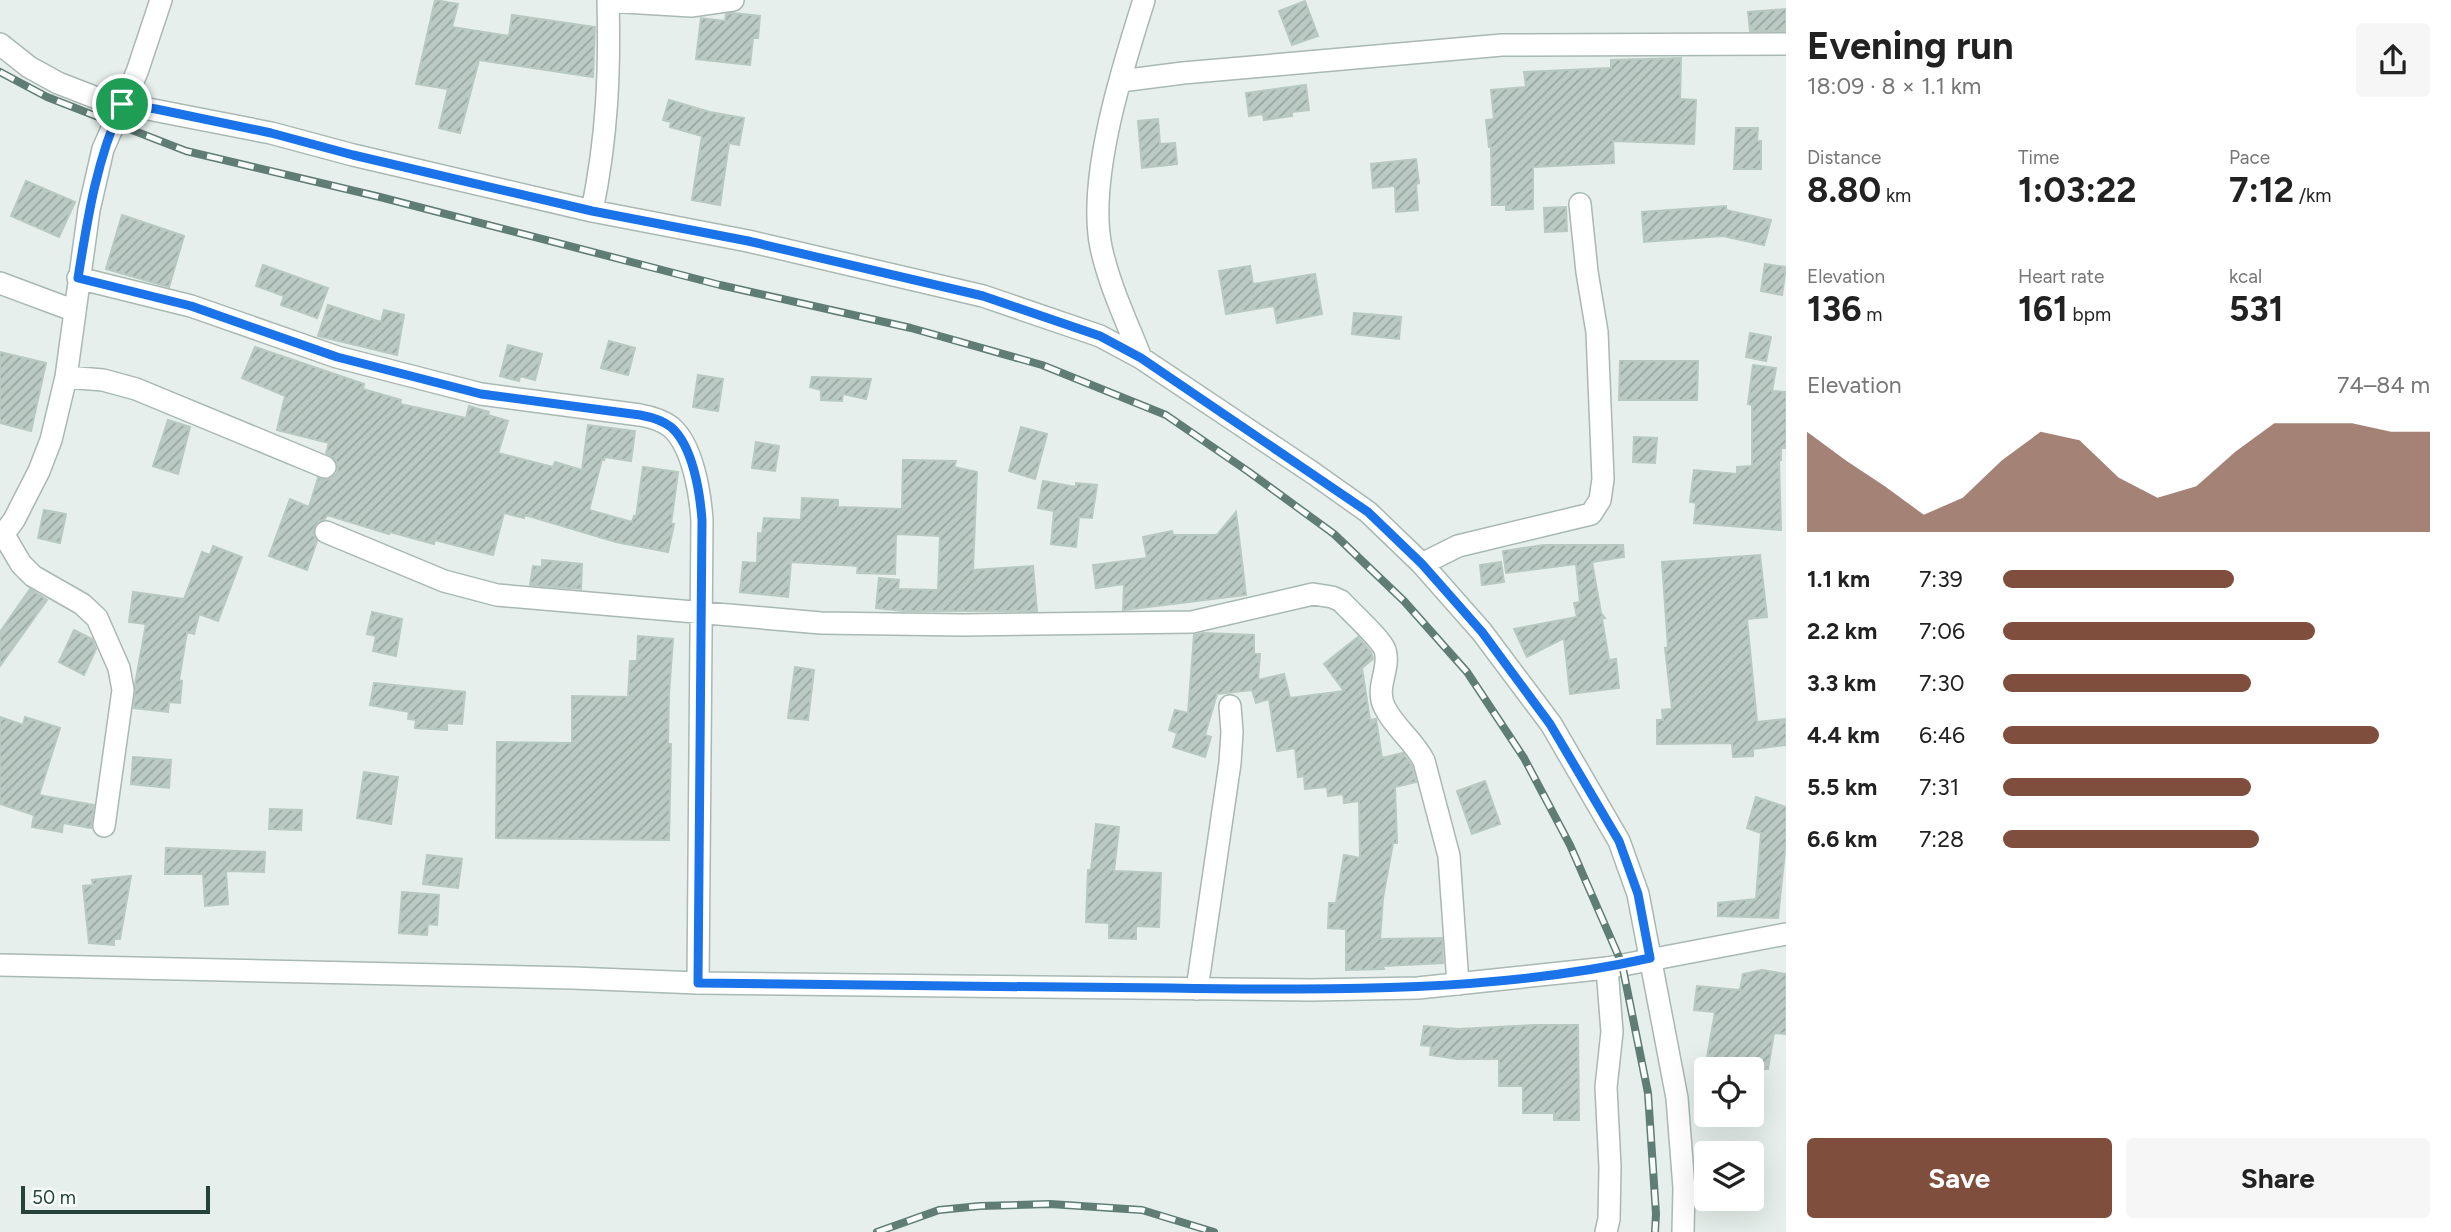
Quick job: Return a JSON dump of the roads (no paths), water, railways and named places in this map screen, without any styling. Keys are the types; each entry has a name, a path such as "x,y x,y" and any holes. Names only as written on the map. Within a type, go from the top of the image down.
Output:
{"street":[{"path":"104,826 122,690 118,667 97,618 82,604 33,576 20,564 2,537 39,471 51,440 66,377 89,210 103,149 149,39 161,0"},
{"path":"592,211 607,119 608,0 691,6 733,0"},
{"path":"1141,358 1112,285 1101,246 1098,215 1100,181 1121,81 1144,0"},
{"path":"0,44 29,67 58,83 102,100 271,133 592,211 748,241 983,296 1100,336 1141,358 1368,512 1422,564 1482,632 1550,724 1619,841 1638,894 1677,1098 1684,1188 1683,1232"},
{"path":"1121,81 1183,73 1502,45 1786,44"},
{"path":"1422,564 1458,546 1591,514 1600,500 1603,479 1597,332 1580,204"},
{"path":"78,278 191,306 337,357 481,394 627,413 657,419 672,428 682,441 691,463 700,494 702,520 698,983"},
{"path":"0,284 75,311"},
{"path":"66,377 103,380 136,389 325,467"},
{"path":"326,532 444,581 497,595 538,601 610,604 702,614 860,624 1192,622 1312,594 1323,594 1341,601 1382,645 1385,659 1380,696 1384,707 1424,761 1449,856 1458,984"},
{"path":"1197,989 1230,763 1230,706"},
{"path":"0,965 698,983 1197,989 1418,988 1607,968 1786,934"},
{"path":"1606,1232 1609,1219 1610,1167 1606,1087 1612,1032 1607,968"}],"railway":[{"path":"0,72 47,97 186,151 380,197 720,285 911,328 1042,365 1166,415 1249,472 1334,534 1404,601 1467,672 1524,758 1570,845 1622,964 1648,1093 1655,1232"},
{"path":"877,1232 939,1210 1050,1204 1142,1210 1214,1232"}]}
